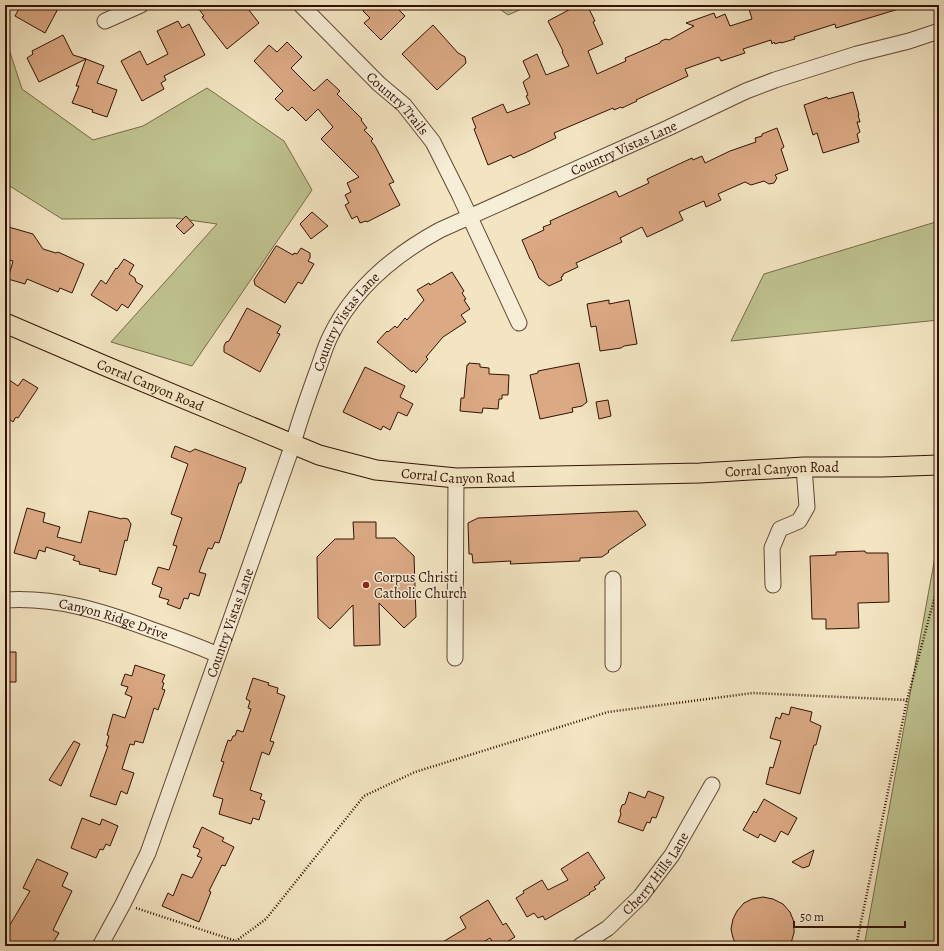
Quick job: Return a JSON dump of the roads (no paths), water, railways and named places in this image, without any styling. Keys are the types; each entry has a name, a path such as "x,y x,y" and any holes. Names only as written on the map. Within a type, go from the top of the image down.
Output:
{"main road":[{"name":"Corral Canyon Road","path":"5,323 319,455 376,470 456,478 700,473 804,467 939,465"}],"street":[{"path":"104,21 141,5"},
{"name":"Country Trails","path":"301,5 379,84 404,105 433,142 519,323"},
{"name":"Country Vistas Lane","path":"100,946 148,853 293,444 302,410 330,338 349,306 374,277 405,251 440,230 470,218 746,91 850,56 909,41 939,31"},
{"path":"773,585 772,548 780,529 799,521 807,507 804,467"},
{"path":"455,658 456,478"},
{"path":"613,579 613,664"},
{"name":"Canyon Ridge Drive","path":"5,600 50,601 72,604 107,613 218,655"},
{"name":"Cherry Hills Lane","path":"580,946 608,928 640,897 672,855 712,785"}],"place":[{"name":"Corpus Christi Catholic Church","path":"366,585"}]}
